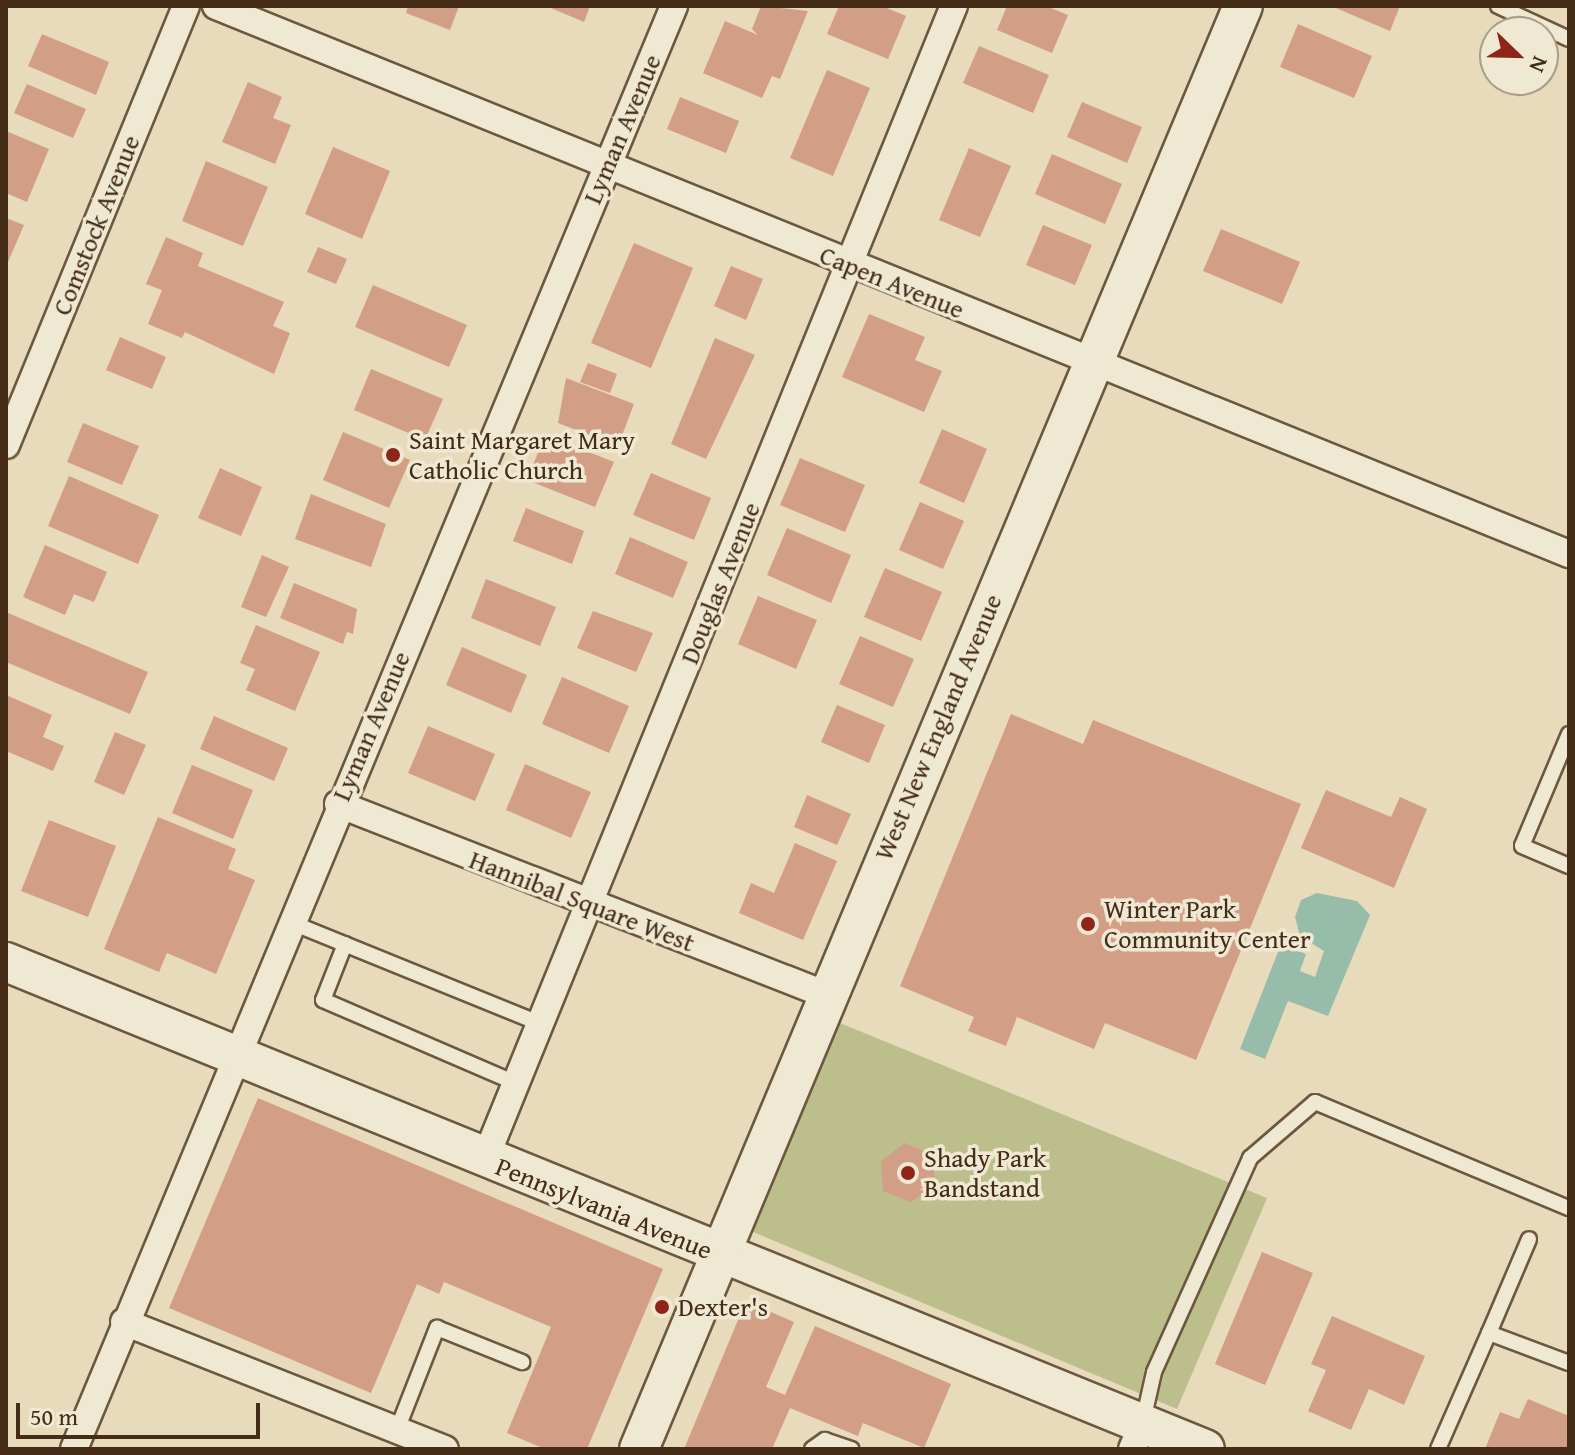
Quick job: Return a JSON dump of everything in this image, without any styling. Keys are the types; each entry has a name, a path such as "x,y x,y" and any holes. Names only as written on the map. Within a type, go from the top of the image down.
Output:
{"street":[{"name":"Comstock Avenue","path":"6,445 186,6"},
{"name":"Capen Avenue","path":"216,6 849,265 1569,554"},
{"name":"Lyman Avenue","path":"74,1449 338,804 674,6"},
{"name":"Douglas Avenue","path":"485,1159 954,6"},
{"name":"West New England Avenue","path":"639,1449 716,1254 1090,361 1243,6"},
{"name":"Hannibal Square West","path":"338,804 827,995"},
{"name":"Pennsylvania Avenue","path":"6,962 716,1254 1137,1437 1205,1449"},
{"path":"124,1322 445,1449"}],"lane":[{"path":"1498,6 1569,39"},
{"path":"1569,734 1522,846 1569,866"},
{"path":"290,922 541,1024"},
{"path":"345,944 323,1000 516,1083"},
{"path":"1137,1437 1154,1372 1250,1158 1315,1102 1569,1208"},
{"path":"1438,1449 1529,1239"},
{"path":"397,1430 437,1328 522,1362"},
{"path":"1489,1333 1569,1363"},
{"path":"812,1449 825,1440 851,1449"}],"shaded area":[{"path":"1317,893 1357,901 1370,915 1328,1016 1288,1001 1265,1059 1240,1049 1281,944 1306,954 1300,971 1315,977 1324,951 1300,936 1295,917 1301,900"},
{"path":"835,1021 1267,1198 1177,1409 753,1232 752,1211"}],"building":[{"path":"408,6 459,6 450,30 406,13"},
{"path":"546,6 590,6 584,22"},
{"path":"761,6 808,11 780,79 772,76 762,98 703,73 725,21 758,35 752,29"},
{"path":"839,6 882,6 906,16 888,59 827,34"},
{"path":"1007,6 1046,6 1068,15 1052,53 997,30"},
{"path":"1331,6 1400,6 1390,31"},
{"path":"1298,24 1372,56 1354,98 1280,67"},
{"path":"42,34 109,62 96,95 28,66"},
{"path":"979,46 1049,75 1033,113 963,83"},
{"path":"827,70 870,88 833,176 790,158"},
{"path":"248,82 282,97 273,118 291,125 275,164 222,142"},
{"path":"27,84 86,109 73,138 14,113"},
{"path":"680,97 739,121 726,153 667,129"},
{"path":"1082,102 1142,127 1127,163 1067,137"},
{"path":"6,131 49,149 27,202 6,193"},
{"path":"333,147 390,171 362,239 305,214"},
{"path":"969,148 1011,166 980,237 939,220"},
{"path":"1052,154 1122,184 1105,224 1035,194"},
{"path":"206,161 268,187 243,246 182,221"},
{"path":"6,218 24,225 8,262 6,261"},
{"path":"1043,225 1092,245 1075,285 1026,265"},
{"path":"1221,229 1300,262 1282,304 1203,271"},
{"path":"166,237 203,253 198,266 284,302 273,326 290,333 274,374 185,332 182,338 148,324 162,290 146,284"},
{"path":"634,243 693,268 651,368 591,343"},
{"path":"318,247 347,259 336,284 307,272"},
{"path":"731,266 763,279 746,320 714,306"},
{"path":"373,285 467,325 449,367 355,327"},
{"path":"869,314 925,337 915,360 942,371 924,412 842,377"},
{"path":"120,337 166,357 152,389 106,370"},
{"path":"715,338 755,355 706,459 671,444"},
{"path":"588,363 617,374 610,393 580,382"},
{"path":"371,369 443,399 425,440 354,410"},
{"path":"566,378 634,404 618,446 558,423"},
{"path":"83,423 139,446 122,485 67,462"},
{"path":"942,429 987,449 964,503 919,483"},
{"path":"343,432 410,460 389,508 323,480"},
{"path":"545,435 614,462 595,507 527,480"},
{"path":"800,458 865,485 845,532 780,505"},
{"path":"220,468 262,487 241,536 198,518"},
{"path":"651,473 711,498 694,540 633,515"},
{"path":"69,476 159,515 138,564 48,526"},
{"path":"311,494 386,524 371,567 295,539"},
{"path":"920,502 964,521 943,569 899,550"},
{"path":"526,508 584,531 572,564 513,541"},
{"path":"787,528 851,555 831,603 767,575"},
{"path":"630,537 688,562 673,598 615,574"},
{"path":"45,545 107,572 94,602 74,594 65,615 23,597"},
{"path":"262,555 289,567 266,617 241,607"},
{"path":"885,568 942,592 921,641 864,617"},
{"path":"486,579 556,607 540,646 471,618"},
{"path":"294,583 357,609 353,634 347,632 343,644 280,618"},
{"path":"758,596 817,620 796,669 738,644"},
{"path":"593,611 653,633 636,672 577,648"},
{"path":"8,613 148,672 130,714 6,662"},
{"path":"256,625 320,652 295,711 246,690 255,669 240,663"},
{"path":"860,636 914,659 893,707 839,684"},
{"path":"462,647 527,675 511,713 446,685"},
{"path":"562,677 629,706 609,753 542,724"},
{"path":"6,695 52,715 43,737 64,746 53,771 6,751"},
{"path":"837,705 885,725 869,763 821,742"},
{"name":"Winter Park Community Center","path":"1011,714 1083,744 1093,720 1301,804 1196,1060 1105,1023 1094,1049 1017,1017 1006,1046 968,1031 974,1017 900,986"},
{"path":"214,716 288,748 274,781 200,749"},
{"path":"428,726 495,754 475,801 408,773"},
{"path":"115,732 146,745 124,795 94,782"},
{"path":"525,764 591,792 571,838 506,810"},
{"path":"192,765 253,790 233,839 172,813"},
{"path":"1326,790 1391,817 1400,797 1427,809 1394,888 1301,848"},
{"path":"807,795 851,814 837,845 794,827"},
{"path":"158,817 236,849 228,869 255,880 216,974 167,953 159,972 104,949"},
{"path":"49,820 116,846 88,917 21,891"},
{"path":"795,843 837,861 803,940 739,913 751,883 774,893"},
{"path":"258,1098 663,1269 587,1449 545,1449 507,1433 551,1327 444,1282 439,1294 417,1284 371,1393 169,1308"},
{"name":"Shady Park Bandstand","path":"905,1143 932,1155 935,1185 911,1202 883,1191 881,1161"},
{"path":"1262,1252 1313,1273 1265,1385 1215,1364"},
{"path":"746,1301 794,1322 766,1387 785,1395 815,1326 951,1384 924,1448 863,1423 858,1436 790,1408 772,1449 684,1449"},
{"path":"1332,1316 1425,1356 1404,1405 1369,1389 1351,1430 1308,1411 1326,1370 1311,1364"},
{"path":"1528,1399 1569,1416 1569,1449 1485,1449 1500,1412 1519,1419"}],"place":[{"name":"Saint Margaret Mary Catholic Church","path":"393,455"},
{"name":"Winter Park Community Center","path":"1088,924"},
{"name":"Shady Park Bandstand","path":"908,1173"},
{"name":"Dexter's","path":"662,1307"}]}
